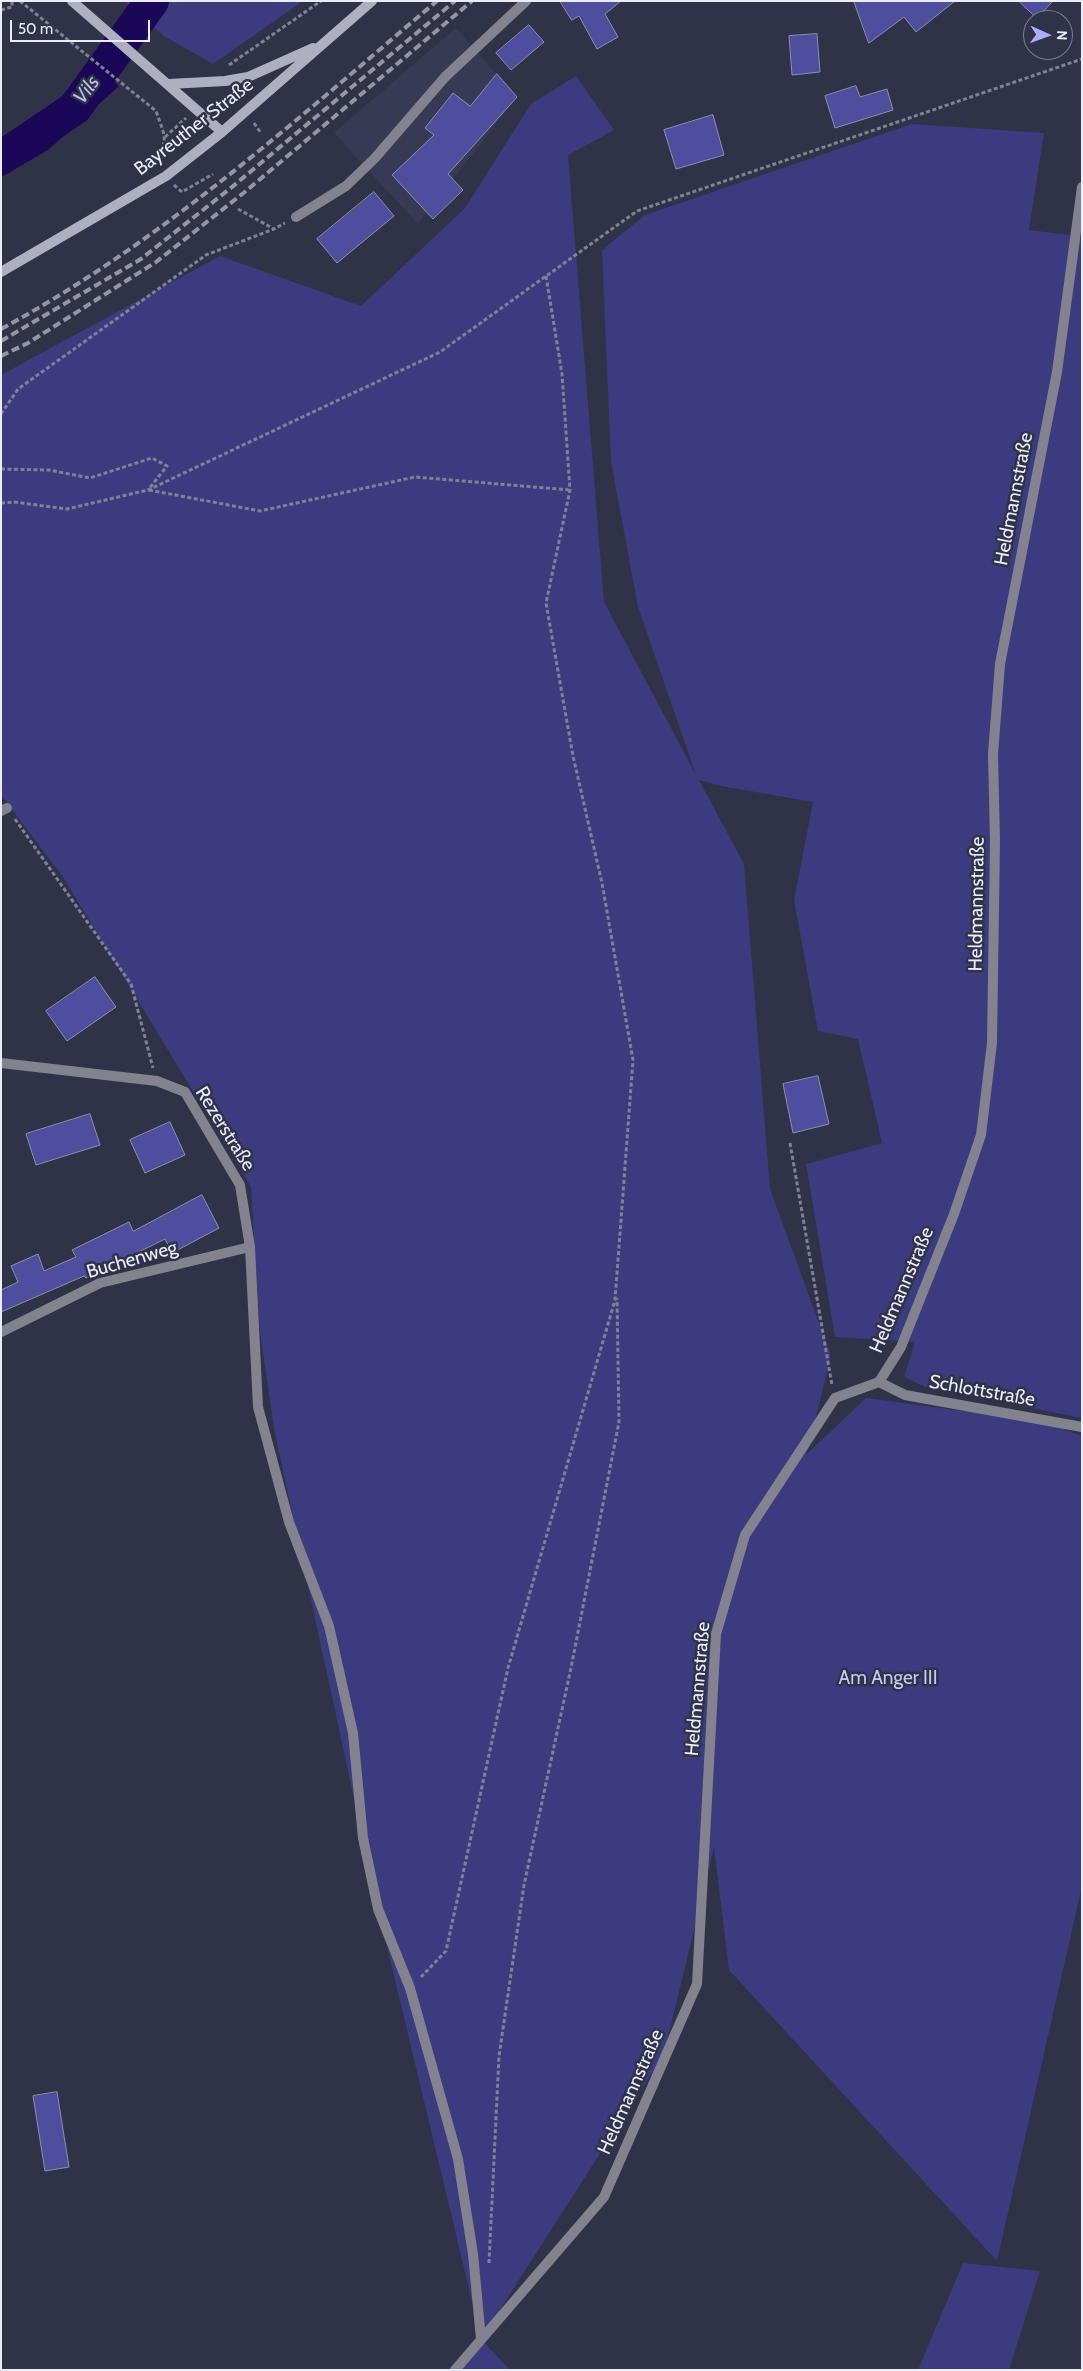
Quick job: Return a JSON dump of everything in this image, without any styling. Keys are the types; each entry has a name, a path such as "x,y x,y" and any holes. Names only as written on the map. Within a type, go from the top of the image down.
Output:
{"main road":[{"path":"72,1 222,132"},
{"name":"Bayreuther Straße","path":"1,272 166,176 222,132 372,1"},
{"name":"Bayreuther Straße","path":"169,84 225,81 248,77 323,44"}],"street":[{"path":"296,217 346,186 375,158 445,77 526,1"},
{"name":"Heldmannstraße","path":"455,2370 604,2197 697,1984 716,1634 745,1535 811,1430 835,1398 878,1382 901,1347 954,1214 981,1135 992,1043 995,841 993,754 1000,664 1057,372 1082,188"},
{"name":"Rezerstraße","path":"1,1063 157,1081 185,1092 203,1119 240,1185 250,1247 258,1407 289,1522 329,1626 353,1733 363,1838 378,1909 410,1988 458,2159 473,2254 481,2339"},
{"name":"Buchenweg","path":"1,1332 100,1284 250,1247"},
{"name":"Schlottstraße","path":"878,1382 905,1395 1082,1426"}],"path":[{"path":"1,10 12,7 12,1"},
{"path":"20,1 156,111 165,137 163,149 152,161 182,192 213,174"},
{"path":"1,503 14,502 67,509 148,490 440,352 637,211 1082,60"},
{"path":"1,414 18,388 206,254 274,229 238,209"},
{"path":"410,1988 446,1951 508,1668 616,1300 633,1060 602,883 573,756 546,603 570,490 562,374 546,276"},
{"path":"1,468 49,470 90,478 152,458 166,466 148,490"},
{"path":"148,490 260,511 415,477 570,490"},
{"path":"4,809 131,984 157,1081"},
{"path":"790,1143 835,1398"},
{"path":"489,2265 499,2056 524,1885 571,1668 619,1422 617,1280"}],"shaded area":[{"path":"456,28 517,97 418,224 334,133"}],"green space":[{"path":"124,1 303,1 213,64 164,36"},
{"name":"Am Anger III","path":"576,76 614,130 568,155 604,602 696,775 638,607 611,462 602,250 645,215 912,124 1044,133 1029,230 1082,238 1082,1418 925,1387 904,1377 915,1342 835,1337 806,1164 882,1143 858,1039 818,1031 794,900 813,802 721,786 699,780 744,864 770,1189 831,1356 807,1454 866,1398 1044,1422 1082,1436 1082,1886 997,2261 729,1970 714,1847 664,2054 481,2339 378,1909 274,1429 260,1332 251,1187 63,877 1,795 1,375 220,256 361,306 465,208 531,104"},
{"path":"963,2263 1040,2271 1009,2370 918,2370"},
{"path":"481,2339 510,2370 455,2370"}],"water":[{"path":"92,62 119,86 48,150 1,177 1,146 39,122"}],"building":[{"path":"560,1 621,1 605,14 618,37 597,49 579,16 572,20"},
{"path":"854,1 955,1 916,32 904,17 869,43"},
{"path":"1019,1 1053,1 1045,10 1029,10"},
{"path":"529,25 544,42 511,70 496,53"},
{"path":"817,34 820,72 792,75 789,36"},
{"path":"497,74 517,97 448,174 463,190 433,219 392,175 434,135 425,128 453,93 470,106"},
{"path":"856,86 860,97 887,89 893,110 835,128 825,96"},
{"path":"713,115 724,155 676,169 664,130"},
{"path":"374,192 394,216 337,263 317,239"},
{"path":"95,977 116,1007 67,1041 46,1011"},
{"path":"818,1076 829,1124 793,1133 783,1084"},
{"path":"90,1114 100,1145 36,1165 26,1134"},
{"path":"170,1122 185,1155 145,1173 130,1140"},
{"path":"202,1195 219,1228 172,1253 165,1239 86,1278 84,1276 1,1312 1,1290 18,1282 11,1266 38,1254 44,1271 76,1257 72,1250 129,1222 133,1231"},
{"path":"57,2092 69,2167 45,2171 33,2096"}],"waterway":[{"name":"Vils","path":"1,158 75,108 152,1"}],"railway":[{"path":"1,329 60,295 173,218 280,133 437,1"},
{"path":"1,341 141,259 232,187 455,1"},
{"path":"1,356 28,343 156,262 246,191 472,1"}]}
